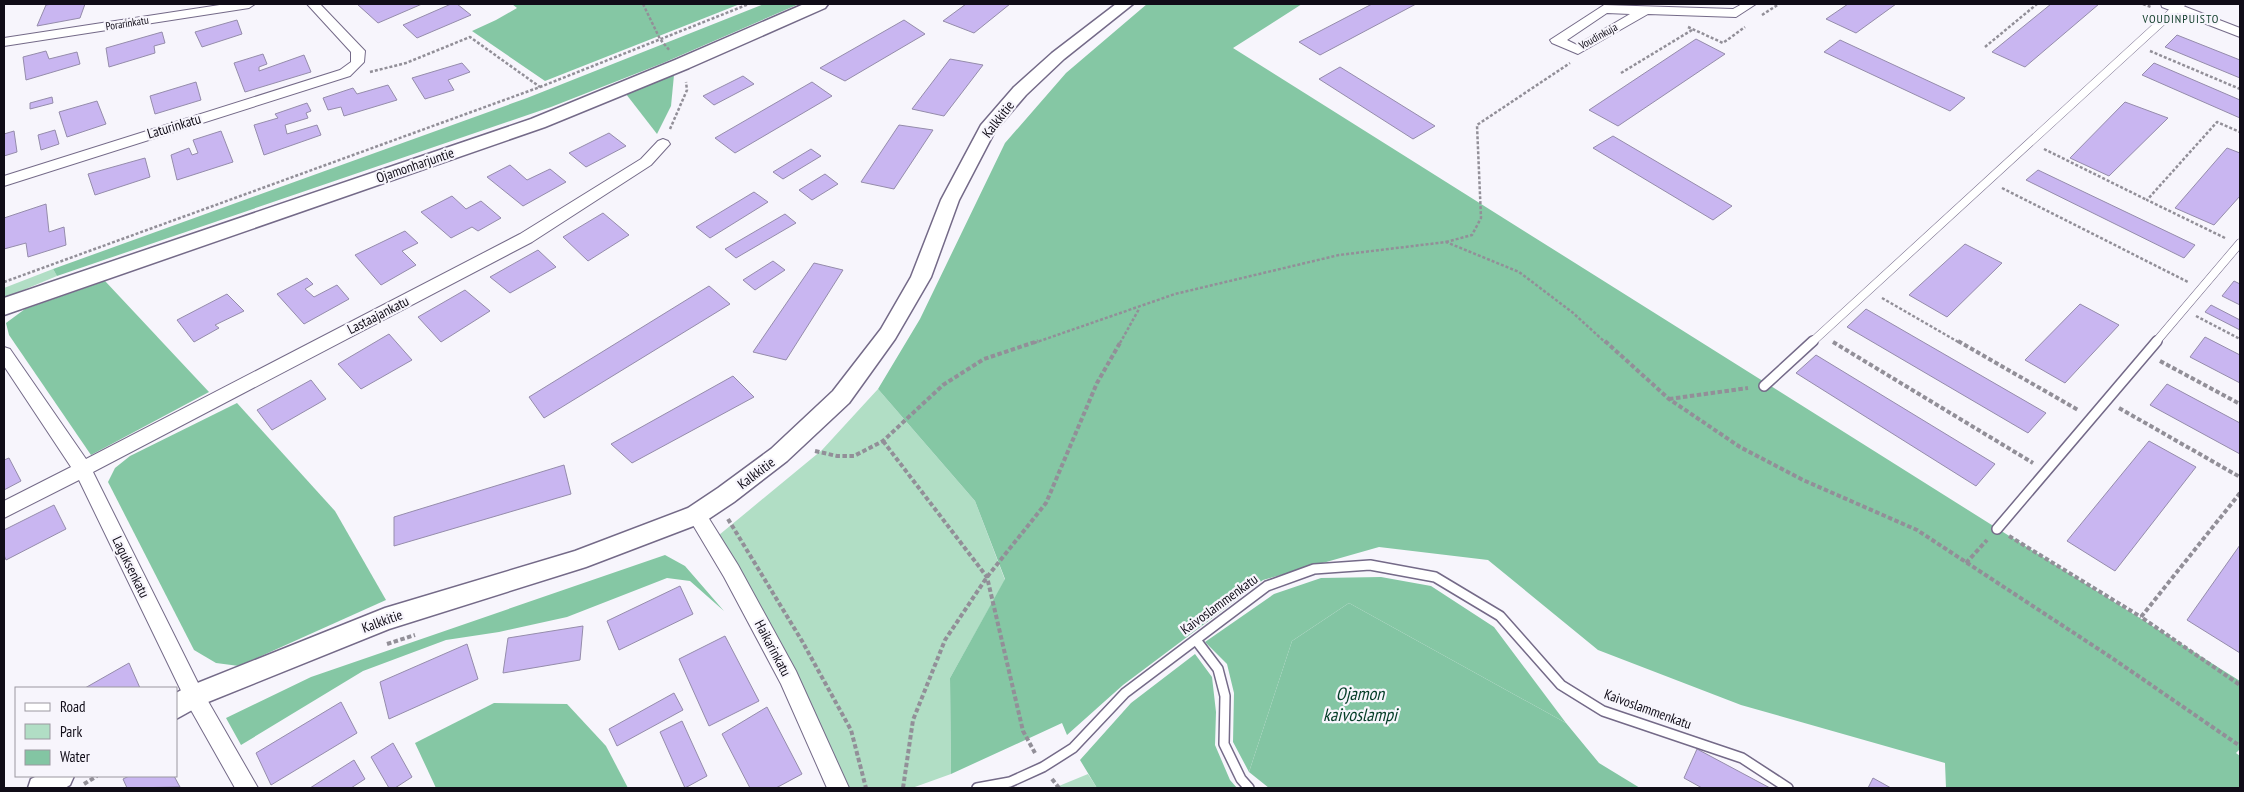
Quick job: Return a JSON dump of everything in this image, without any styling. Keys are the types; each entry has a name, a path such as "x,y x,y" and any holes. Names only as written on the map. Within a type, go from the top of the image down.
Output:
{"main road":[{"name":"Ojamonharjuntie","path":"4,307 538,123 682,64 819,4"}],"street":[{"name":"Porarinkatu","path":"4,42 249,4"},
{"path":"313,4 358,51 359,58 356,64 344,73"},
{"name":"Kalkkitie","path":"185,702 384,619 578,560 696,515 780,455 841,397 888,334 921,277 950,200 988,129 1020,91 1058,56 1125,4"},
{"name":"Voudinkuja","path":"1644,11 1578,50 1557,40 1604,9 1736,12 1750,4"},
{"path":"2174,5 2240,33"},
{"name":"Laturinkatu","path":"4,181 344,73"},
{"name":"Lastaajankatu","path":"4,510 526,238 646,162 663,144"},
{"name":"Laguksenkatu","path":"4,352 83,470 185,702 247,788"},
{"name":"Haikarinkatu","path":"696,515 731,571 789,678 838,788"},
{"path":"40,788 59,777"}],"lane":[{"path":"1764,386 2135,45 2174,5"},
{"path":"1997,529 2240,244"},
{"name":"Kaivoslammenkatu","path":"977,788 1010,782 1042,767 1073,748 1125,693 1267,586 1314,570 1370,565 1436,577 1500,616 1561,684 1602,711 1742,758 1788,788"},
{"path":"1196,640 1218,669 1225,696 1224,744 1241,779 1249,788"}],"path":[{"path":"643,4 660,39 682,64 687,90 663,144"},
{"path":"4,282 540,87 749,4"},
{"path":"1985,47 2037,4"},
{"path":"1621,73 1692,30"},
{"path":"344,73 366,73 406,63 470,37 540,87"},
{"path":"2135,45 2240,89"},
{"path":"812,450 837,456 854,456 883,441 943,385 984,359 1139,308 1175,294 1339,255 1446,242 1472,235 1481,218 1477,125 1577,58"},
{"path":"2147,200 2217,122 2240,132"},
{"path":"2030,142 2240,244"},
{"path":"1988,181 2202,289"},
{"path":"1446,242 1518,272 1572,312 1669,399 1740,447 1803,480 1916,530 2112,658 2240,746"},
{"path":"1868,290 2092,418"},
{"path":"903,788 913,720 945,640 987,577 1046,503 1097,384 1139,308"},
{"path":"2184,310 2240,339"},
{"path":"1820,334 2046,471"},
{"path":"2146,354 2240,404"},
{"path":"1669,399 1764,386"},
{"path":"2107,401 2240,476"},
{"path":"883,441 987,577 1023,731 1042,767 1059,788"},
{"path":"2141,617 2240,493"},
{"path":"725,515 802,642 851,730 866,788"},
{"path":"1966,563 1997,529 2141,617 2240,685"},
{"path":"382,646 420,634"},
{"path":"77,788 95,777"}],"green space":[{"path":"53,269 57,276 4,298 4,288"},
{"path":"878,389 975,501 1005,580 950,678 951,774 912,788 845,788 719,535 822,450"},
{"path":"1088,774 1097,788 1054,788"}],"shaded area":[{"path":"512,4 740,4 545,81 472,31 517,8"},
{"path":"764,4 799,4 663,63 551,107 57,276 53,269 527,98"},
{"path":"1147,4 1302,4 1233,48 2240,681 2240,749 2236,753 2240,756 2240,788 1946,788 1945,763 1741,705 1598,650 1488,560 1379,547 1263,580 1123,685 1067,735 1062,723 951,774 950,678 1005,579 975,501 878,389 920,319 1005,143 1066,73"},
{"path":"674,75 671,106 657,134 626,94"},
{"path":"105,281 209,392 91,455 9,335 6,323 25,309"},
{"path":"237,403 335,511 386,600 239,666 216,663 194,650 108,482 115,468 130,456"},
{"path":"665,555 685,566 724,611 690,581 667,578 567,617 499,632 446,640 363,671 241,745 226,718 311,677"},
{"path":"1381,577 1431,586 1494,627 1566,723 1349,603 1292,641 1249,772 1233,742 1234,693 1227,664 1205,642 1274,594 1321,578"},
{"path":"1195,654 1212,677 1216,712 1215,745 1230,780 1237,788 1097,788 1080,760 1131,703"},
{"path":"494,703 567,704 606,746 628,788 436,788 415,743"}],"water":[{"name":"Ojamon kaivoslampi","path":"1349,603 1566,723 1599,763 1640,788 1269,788 1249,772 1292,641"}],"building":[{"path":"85,4 80,18 37,26 46,5"},
{"path":"357,4 422,4 378,23"},
{"path":"451,4 457,4 471,15 417,38 403,25"},
{"path":"966,4 1010,4 974,33 943,21"},
{"path":"1372,4 1416,4 1320,55 1299,42"},
{"path":"1848,4 1896,4 1856,33 1826,19"},
{"path":"2051,4 2099,4 2025,67 1992,52"},
{"path":"237,20 242,34 202,47 195,32"},
{"path":"904,20 925,34 845,81 820,68"},
{"path":"162,32 165,43 154,46 155,53 109,67 106,48"},
{"path":"2177,35 2240,60 2240,78 2165,47"},
{"path":"1696,39 1725,54 1618,126 1589,110"},
{"path":"1840,40 1965,98 1950,111 1824,52"},
{"path":"46,51 49,59 77,52 80,64 26,80 23,57"},
{"path":"263,54 267,64 259,67 259,71 304,55 311,72 245,92 234,63"},
{"path":"950,59 983,65 944,116 912,109"},
{"path":"462,63 470,72 448,80 454,90 425,99 412,78"},
{"path":"2154,63 2240,100 2240,118 2142,75"},
{"path":"1340,67 1435,126 1413,139 1319,79"},
{"path":"743,76 754,84 714,105 703,96"},
{"path":"196,82 201,100 155,114 150,96"},
{"path":"812,82 832,96 735,153 715,138"},
{"path":"388,85 397,100 344,116 341,107 328,110 323,98 353,88 357,94"},
{"path":"52,97 53,103 30,109 30,103"},
{"path":"97,101 106,124 67,137 59,112"},
{"path":"2125,102 2168,118 2109,176 2070,158"},
{"path":"307,103 311,111 306,113 308,118 285,125 287,134 317,125 321,135 264,155 254,125 278,118 275,114"},
{"path":"899,125 933,130 894,189 861,182"},
{"path":"55,130 59,144 41,150 38,135"},
{"path":"14,131 17,152 4,156 4,134"},
{"path":"221,131 233,162 177,180 171,155 189,148 192,155 198,153 193,140"},
{"path":"609,133 626,146 586,167 569,153"},
{"path":"1613,136 1732,206 1713,220 1593,148"},
{"path":"2227,148 2240,153 2240,196 2214,225 2175,208"},
{"path":"811,149 821,156 783,179 773,172"},
{"path":"145,158 150,177 95,195 88,174"},
{"path":"510,165 527,180 550,169 566,182 523,206 487,177"},
{"path":"2038,170 2195,245 2184,258 2026,180"},
{"path":"825,174 838,184 812,200 799,190"},
{"path":"754,192 768,202 710,238 696,227"},
{"path":"452,196 466,209 481,201 501,218 478,231 472,227 451,238 421,212"},
{"path":"46,204 49,232 64,227 66,245 28,257 26,243 4,249 4,218"},
{"path":"603,213 629,235 588,261 563,237"},
{"path":"785,214 796,223 736,258 725,249"},
{"path":"405,231 418,243 402,251 416,265 381,285 355,255"},
{"path":"1965,244 2002,263 1947,317 1909,295"},
{"path":"538,250 556,267 510,293 490,277"},
{"path":"773,261 785,270 755,290 743,280"},
{"path":"814,263 843,270 786,360 753,352"},
{"path":"307,278 313,284 305,289 314,297 337,285 349,299 304,324 277,294"},
{"path":"2234,281 2240,284 2240,305 2222,296"},
{"path":"709,286 730,304 544,418 529,397"},
{"path":"465,290 490,311 441,342 418,317"},
{"path":"227,294 244,311 215,325 219,328 194,342 177,320"},
{"path":"2080,304 2119,325 2065,383 2025,360"},
{"path":"2211,305 2240,320 2240,330 2205,312"},
{"path":"1866,309 2046,413 2028,433 1847,327"},
{"path":"389,334 412,360 361,389 338,364"},
{"path":"2205,337 2240,355 2240,383 2190,357"},
{"path":"1816,355 1995,464 1976,486 1796,373"},
{"path":"733,376 754,397 632,463 611,444"},
{"path":"311,380 326,399 272,430 257,410"},
{"path":"2167,384 2240,423 2240,454 2150,405"},
{"path":"2149,441 2196,467 2115,571 2067,541"},
{"path":"9,458 21,481 4,490 4,460"},
{"path":"564,465 571,494 394,546 394,517"},
{"path":"54,505 66,529 6,560 4,555 4,530"},
{"path":"2240,545 2240,653 2187,620"},
{"path":"680,586 693,614 619,650 607,621"},
{"path":"583,626 580,660 503,673 508,638"},
{"path":"725,636 759,701 709,726 679,659"},
{"path":"467,644 478,679 389,719 380,682"},
{"path":"129,663 140,687 87,687"},
{"path":"674,693 683,710 617,746 609,729"},
{"path":"341,702 357,733 271,785 256,753"},
{"path":"767,707 802,774 776,788 750,788 722,734"},
{"path":"682,721 707,776 685,788 660,732"},
{"path":"393,743 412,777 395,788 389,788 371,757"},
{"path":"1697,749 1770,788 1702,788 1684,778"},
{"path":"354,760 365,779 351,788 310,788"},
{"path":"127,777 175,777 180,787 127,788 123,779"},
{"path":"1873,778 1891,788 1868,788"}],"district":[{"name":"VOUDINPUISTO","path":"2181,19"}]}
